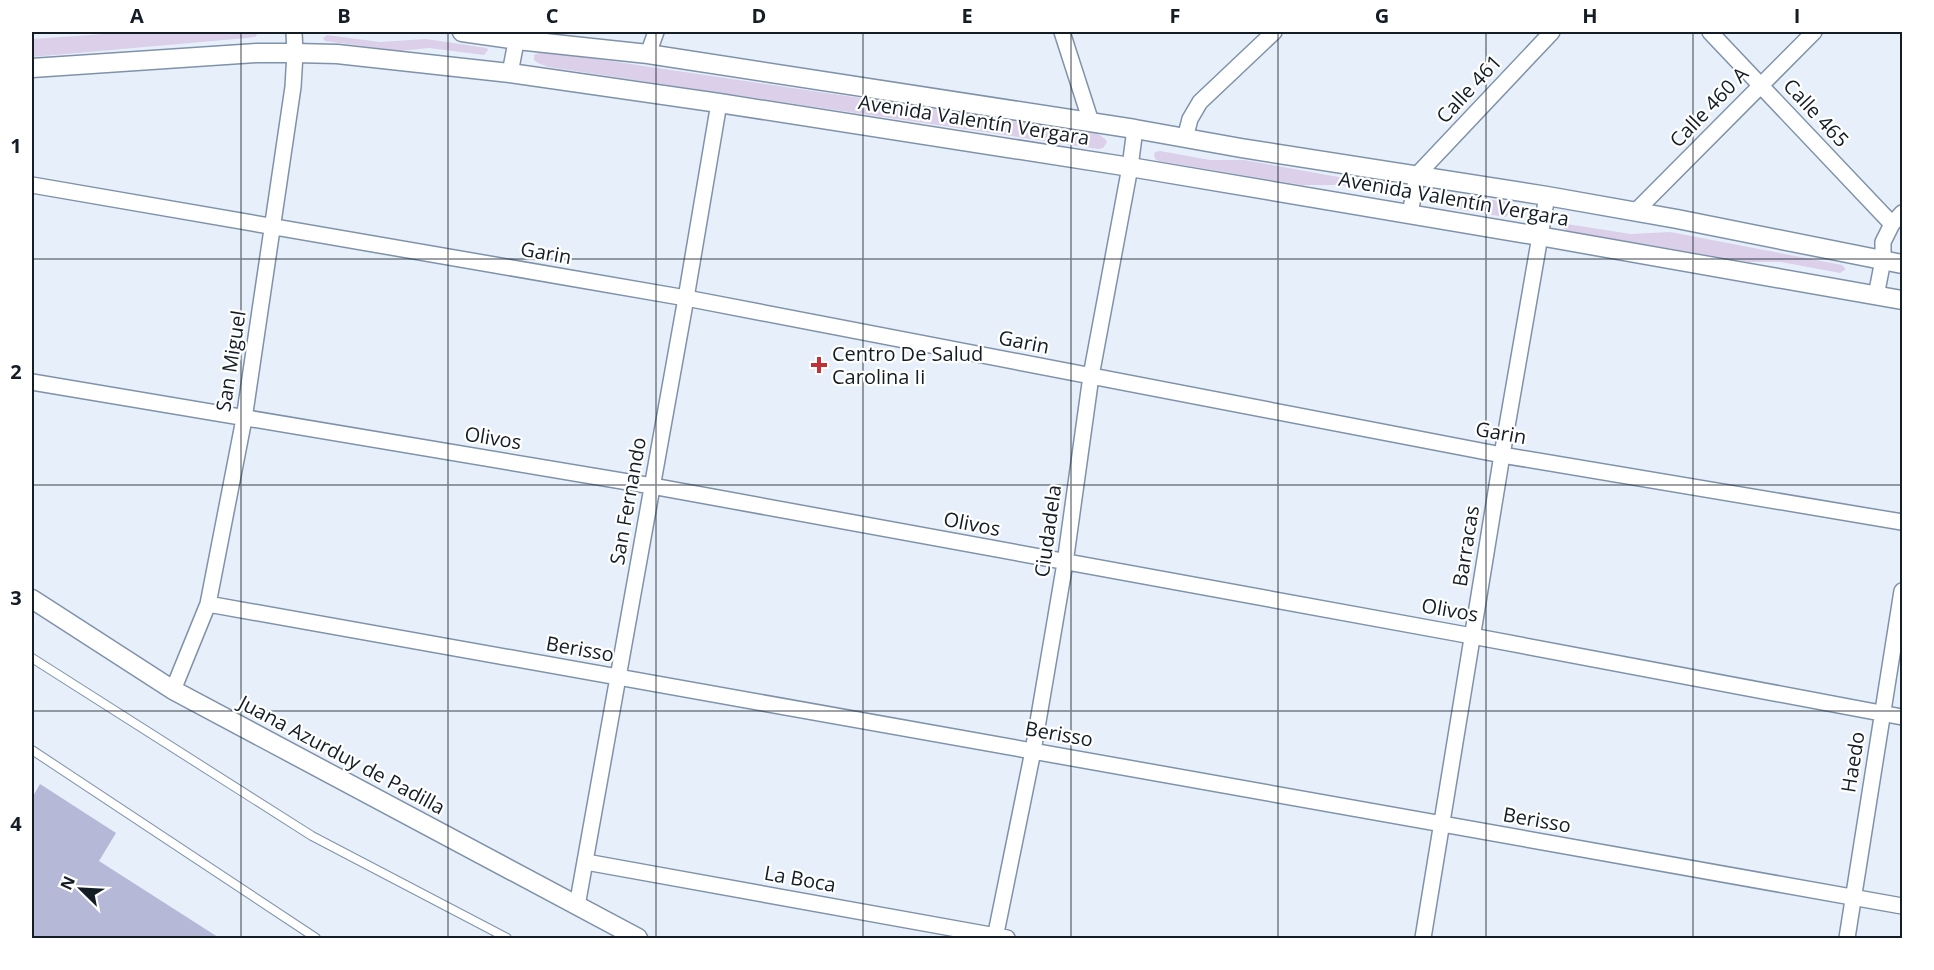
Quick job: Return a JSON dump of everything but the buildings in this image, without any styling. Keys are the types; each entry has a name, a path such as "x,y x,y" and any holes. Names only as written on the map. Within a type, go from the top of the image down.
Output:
{"street":[{"name":"San Miguel","path":"173,690 208,604 244,419 292,87 294,32"},
{"name":"Avenida Valentín Vergara","path":"462,32 518,36 648,54 1135,129 1546,196 1902,264"},
{"path":"648,54 656,32"},
{"path":"1062,32 1091,122"},
{"path":"1185,138 1190,119 1200,102 1274,32"},
{"name":"Calle 461","path":"1417,176 1552,32"},
{"name":"Calle 465","path":"1710,32 1897,219"},
{"name":"Calle 460 A","path":"1635,212 1814,32"},
{"path":"510,74 518,36"},
{"name":"Avenida Valentín Vergara","path":"32,68 257,53 295,53 337,54 510,74 719,103 1130,167 1902,300"},
{"name":"San Fernando","path":"577,906 719,103"},
{"name":"Ciudadela","path":"1000,938 1065,562 1091,376 1135,129"},
{"path":"1410,214 1417,176"},
{"name":"Garin","path":"32,185 686,298 1502,455 1902,522"},
{"name":"Barracas","path":"1423,939 1546,196"},
{"path":"1876,296 1883,260 1883,242 1897,219"},
{"name":"Olivos","path":"32,382 652,486 1902,717"},
{"name":"Haedo","path":"1846,939 1902,591"},
{"name":"Juana Azurduy de Padilla","path":"32,599 173,690 638,939"},
{"name":"Berisso","path":"208,604 1902,906"},
{"name":"La Boca","path":"586,862 1000,938"}],"lane":[{"path":"32,658 312,836 507,939"},
{"path":"32,750 316,939"}],"shaded area":[{"path":"133,32 259,32 255,37 247,38 32,57 32,39"},
{"path":"327,35 380,42 426,39 488,50 484,55 429,48 399,51 325,41 323,38"},
{"path":"543,51 1097,133 1107,142 1103,148 1098,149 548,67 534,60 534,55"},
{"path":"1155,152 1210,160 1244,160 1395,187 1392,193 1340,185 1302,185 1159,161 1154,155"},
{"path":"1450,193 1506,202 1512,208 1512,212 1505,217 1446,207 1443,199"},
{"path":"1567,224 1631,234 1670,232 1842,265 1846,269 1840,273 1781,262 1749,262 1568,231 1563,228"}],"place":[{"name":"Centro De Salud Carolina Ii","path":"819,365"}]}
